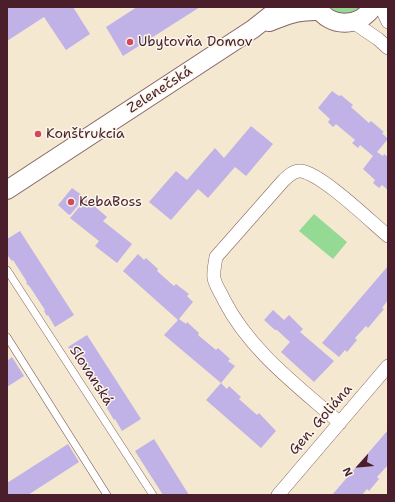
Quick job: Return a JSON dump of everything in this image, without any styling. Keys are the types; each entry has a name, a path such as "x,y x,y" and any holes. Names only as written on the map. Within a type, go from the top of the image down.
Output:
{"street":[{"name":"Zelenečská","path":"7,190 253,29 281,7"},
{"path":"353,22 364,17 373,7"},
{"path":"381,7 388,22"},
{"name":"Zelenečská","path":"253,29 293,12 318,9 324,16 334,21 347,23 353,22"},
{"path":"353,22 378,39 388,48"},
{"path":"340,423 269,360 249,339 231,314 214,279 216,257 283,181 291,174 300,170 326,183 388,236"},
{"name":"Gen. Goliána","path":"278,495 388,366"}],"lane":[{"name":"Slovanská","path":"7,270 153,495"},
{"path":"7,337 107,495"}],"green space":[{"path":"330,7 361,7 354,12 341,13"},
{"path":"314,214 347,242 333,259 299,231"}],"building":[{"path":"7,7 73,7 90,34 66,50 44,17 7,41"},
{"name":"Ubytovňa Domov","path":"137,7 200,7 123,56 106,27"},
{"path":"332,91 339,96 341,95 353,105 351,107 369,123 371,121 384,132 382,133 388,139 377,152 388,157 388,190 382,185 379,188 373,183 375,180 363,169 373,156 360,145 358,148 352,143 355,140 336,124 333,127 328,122 330,119 318,108"},
{"path":"251,126 273,144 246,176 235,167 208,198 198,189 171,220 149,202 176,171 187,180 215,148 224,158"},
{"path":"72,188 84,198 69,215 58,205"},
{"path":"86,199 107,217 103,221 132,244 117,263 95,246 99,241 70,218"},
{"path":"20,231 74,315 55,327 26,283 27,282 13,260 12,261 8,256 7,239"},
{"path":"138,254 144,260 146,258 158,269 157,271 174,286 176,284 189,294 187,296 193,302 179,319 186,324 187,322 199,333 198,335 216,350 218,348 230,359 228,361 235,366 221,383 164,335 178,320 123,271"},
{"path":"388,266 388,300 382,308 384,309 368,328 366,326 355,338 357,340 347,352 345,350 339,357 322,343"},
{"path":"273,310 284,320 289,315 303,329 300,332 334,361 314,382 281,352 290,342 264,320"},
{"path":"87,335 141,419 122,431 68,347"},
{"path":"12,357 24,376 7,387 7,361"},
{"path":"221,383 227,389 229,386 241,397 239,399 257,415 259,413 276,431 261,448 206,400"},
{"path":"388,430 388,465 377,477 379,479 369,491 367,489 362,495 332,495"},
{"path":"154,439 189,495 163,495 135,451"},
{"path":"68,444 79,462 28,495 7,495 7,483"}],"place":[{"name":"Ubytovňa Domov","path":"130,42"},
{"name":"Konštrukcia","path":"38,134"},
{"name":"KebaBoss","path":"71,202"}]}
